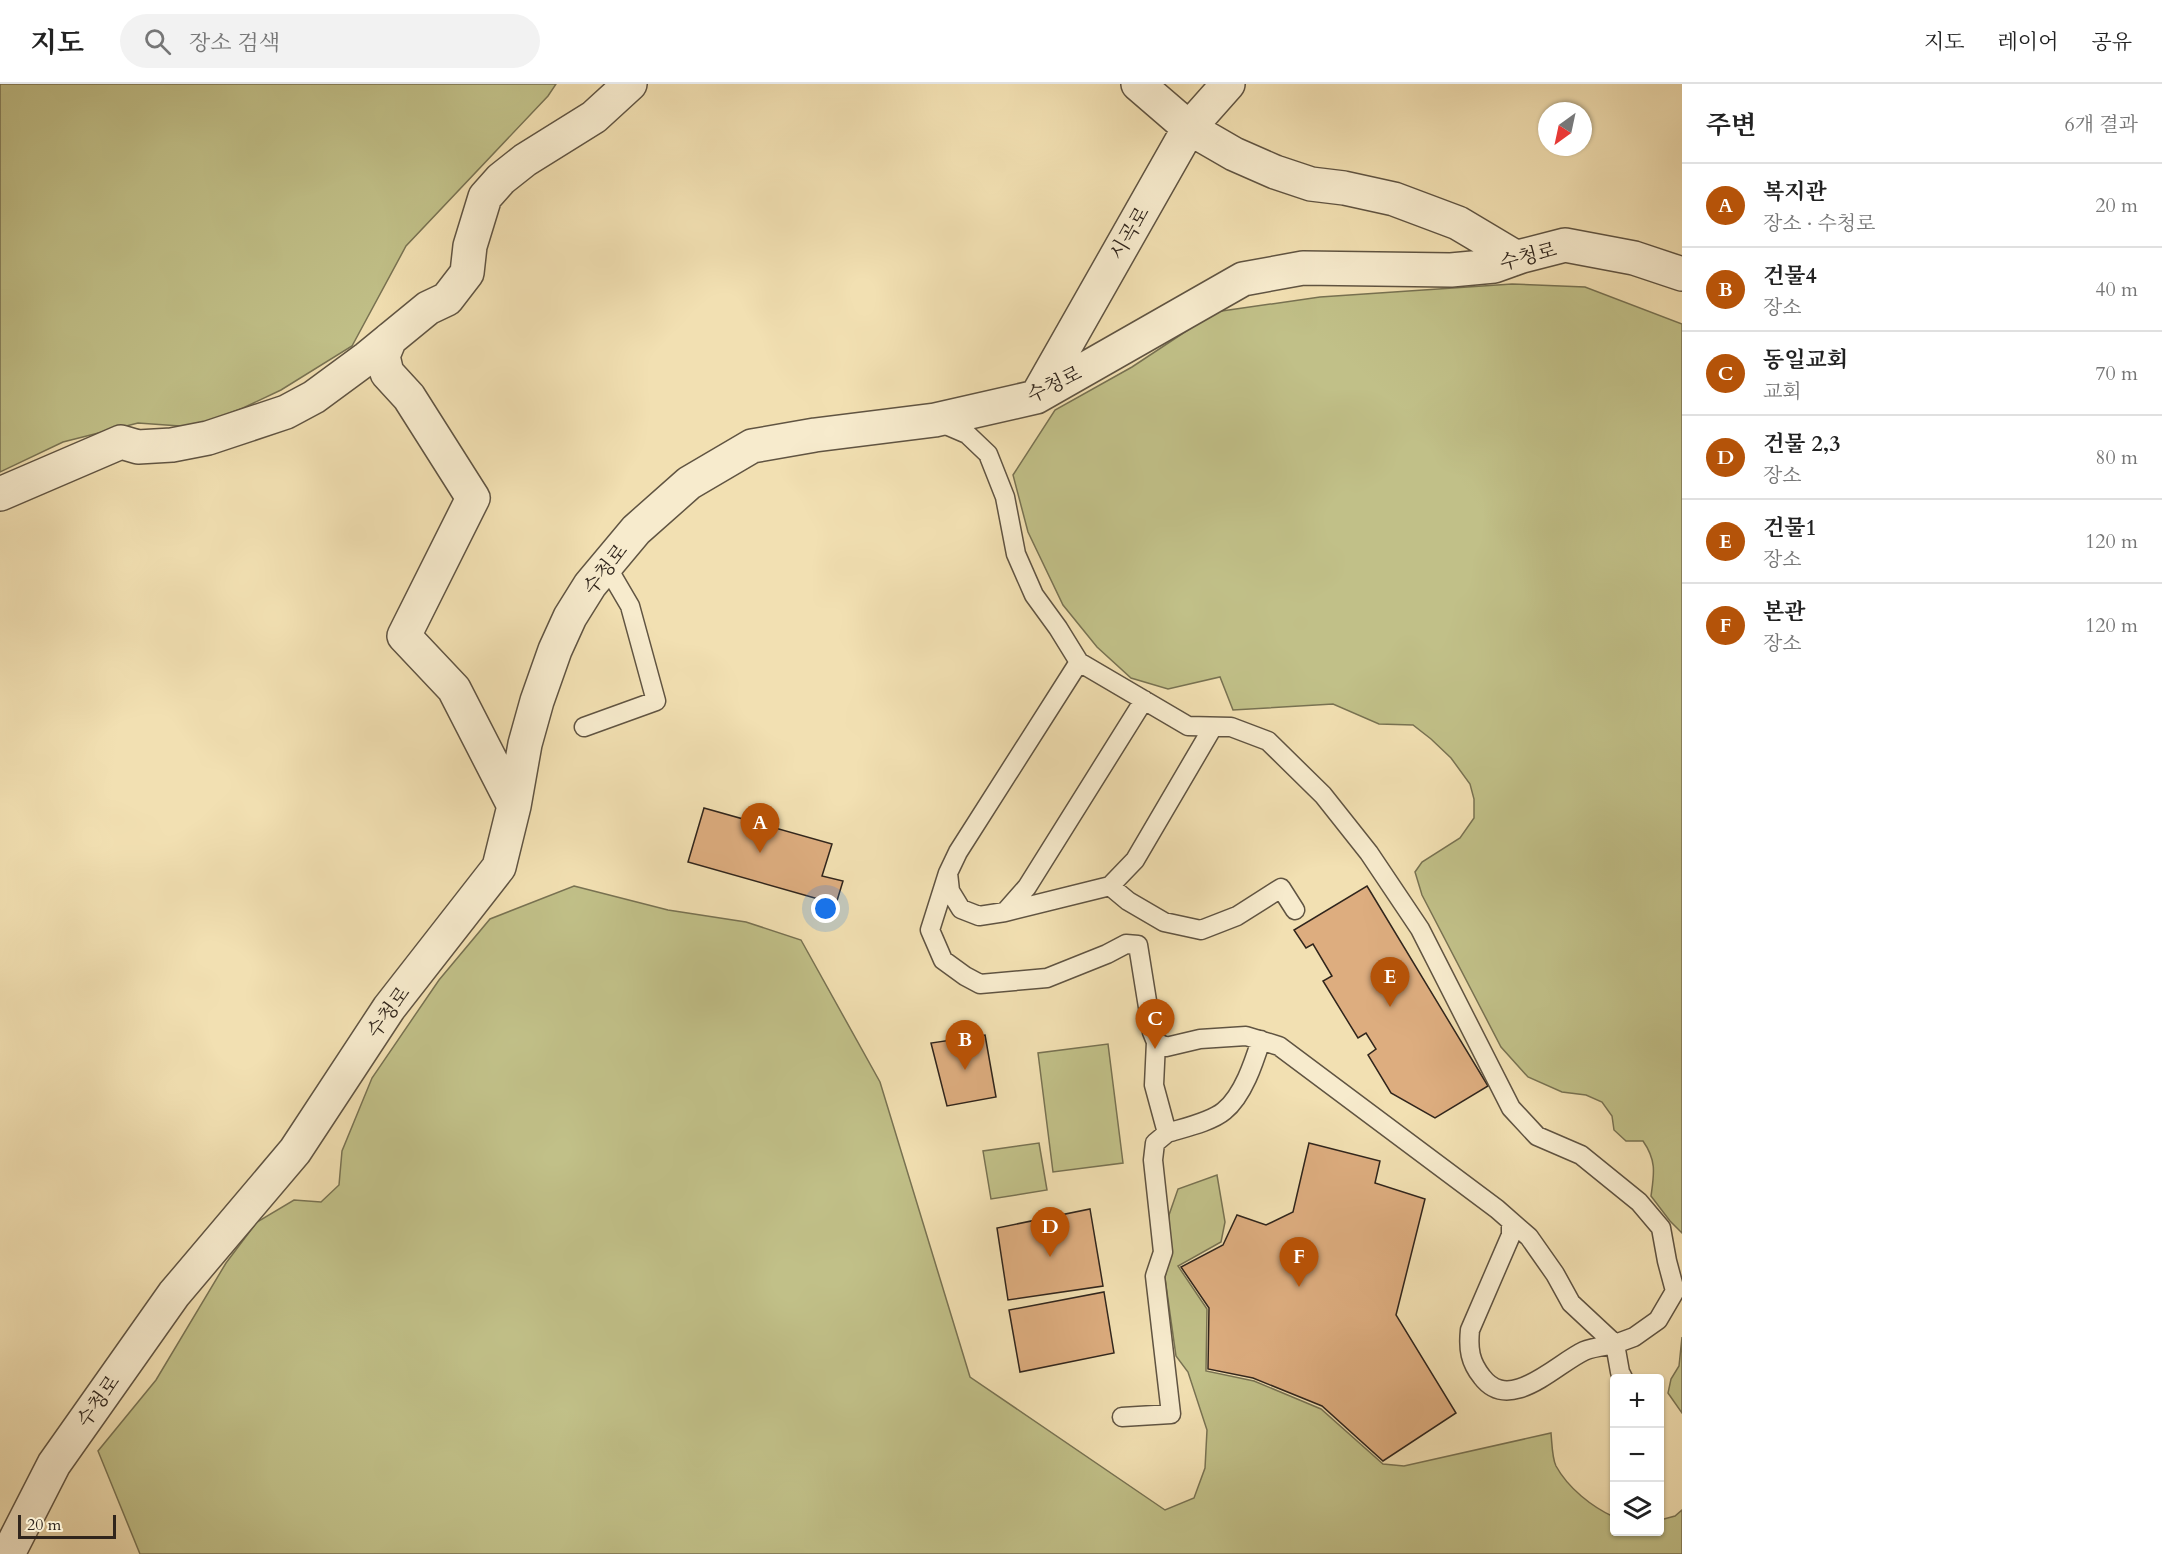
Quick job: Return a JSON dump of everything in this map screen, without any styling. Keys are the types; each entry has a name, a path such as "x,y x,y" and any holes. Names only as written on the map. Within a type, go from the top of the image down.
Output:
{"street":[{"path":"0,494 121,442 138,447 172,445 208,438 286,412 314,398 428,308 447,299 467,273 470,246 485,196 501,179 525,160 594,117 630,84"},
{"path":"1138,84 1190,128 1234,154 1275,172 1311,184 1394,198 1458,224 1510,254 1513,259"},
{"path":"1190,128 1228,84"},
{"name":"시곡로","path":"1036,397 1190,128"},
{"name":"수청로","path":"8,1554 54,1464 168,1303 295,1151 389,1008 499,867 514,806 525,744 537,701 555,650 570,617 606,566 636,530 689,483 752,446 814,435 935,420 1036,397 1243,279 1303,268 1451,270 1494,266 1565,245 1634,258 1682,274"},
{"path":"390,339 383,356 387,374 409,397 473,498 404,636 454,689 514,806"}],"lane":[{"path":"935,420 967,434 988,454 1005,496 1016,554 1034,595 1079,662 1188,726 1231,727 1269,741 1323,795 1369,854 1419,929 1512,1108 1537,1136 1581,1155 1639,1202 1661,1228 1666,1261 1675,1290 1658,1320 1634,1337 1584,1351 1528,1386 1513,1390 1498,1389 1487,1383 1471,1359 1468,1345 1470,1330 1511,1235 1511,1222"},
{"path":"584,727 656,701 630,606 606,566"},
{"path":"1079,662 958,852 948,873 930,930 944,960 980,984 1047,978 1126,944 1138,945 1152,1032 1156,1042 1154,1085 1167,1133"},
{"path":"1005,912 1027,887 1144,700"},
{"path":"948,873 950,891 961,909 979,916 1005,912 1110,886 1136,860 1213,727"},
{"path":"1110,886 1128,902 1164,921 1201,930 1237,916 1281,888 1295,910"},
{"path":"1156,1042 1166,1047 1200,1039 1246,1036 1279,1046 1529,1237 1555,1274 1571,1303 1615,1344 1621,1374"},
{"path":"1122,1417 1171,1414 1155,1276 1164,1252 1153,1160 1155,1143 1167,1133 1199,1123 1224,1111 1237,1095 1253,1067 1261,1040"}],"shaded area":[{"path":"0,84 556,84 548,96 406,246 352,346 281,390 194,427 138,423 63,442 0,472"},
{"path":"1512,284 1585,287 1682,324 1682,1233 1651,1196 1652,1161 1643,1141 1626,1141 1614,1130 1612,1116 1602,1102 1586,1095 1562,1092 1528,1077 1501,1047 1422,895 1415,872 1422,862 1460,838 1474,818 1474,799 1470,784 1451,758 1413,725 1379,724 1333,704 1233,710 1220,677 1168,689 1131,678 1097,647 1063,605 1028,532 1013,475 1055,410 1132,367 1215,312 1320,297"},
{"path":"574,886 668,910 746,922 801,940 880,1082 970,1377 1165,1510 1194,1498 1205,1468 1207,1430 1188,1372 1176,1356 1165,1278 1169,1254 1169,1215 1178,1189 1217,1175 1225,1222 1221,1242 1178,1266 1207,1309 1206,1371 1254,1381 1321,1409 1383,1464 1404,1466 1551,1433 1556,1466 1581,1496 1610,1515 1610,1536 1664,1536 1664,1519 1675,1516 1682,1510 1682,1554 140,1554 98,1451 156,1380 226,1263 257,1222 294,1200 321,1202 339,1185 342,1151 372,1078 439,980 490,919"},
{"path":"1108,1044 1123,1163 1053,1172 1038,1053"},
{"path":"1039,1143 1047,1190 991,1199 983,1151"},
{"path":"1682,1337 1682,1413 1668,1393 1671,1379 1679,1366"}],"building":[{"path":"704,808 832,844 822,876 843,881 836,904 688,862"},
{"path":"1367,886 1488,1086 1435,1118 1391,1093 1368,1055 1376,1049 1366,1033 1358,1038 1323,981 1332,976 1313,944 1306,948 1294,930"},
{"path":"985,1035 996,1097 947,1106 931,1043"},
{"path":"1309,1143 1380,1161 1375,1183 1425,1199 1396,1315 1456,1413 1383,1461 1322,1406 1253,1378 1208,1369 1209,1308 1181,1267 1223,1245 1237,1215 1266,1225 1293,1212"},
{"path":"1090,1209 1103,1286 1008,1300 997,1228"},
{"path":"1104,1292 1114,1353 1020,1372 1009,1310"}],"place":[{"name":"복지관","path":"760,853"},
{"name":"건물1","path":"1390,1007"},
{"name":"동일교회","path":"1155,1049"},
{"name":"건물4","path":"965,1070"},
{"name":"건물 2,3","path":"1050,1257"},
{"name":"본관","path":"1299,1287"}]}
